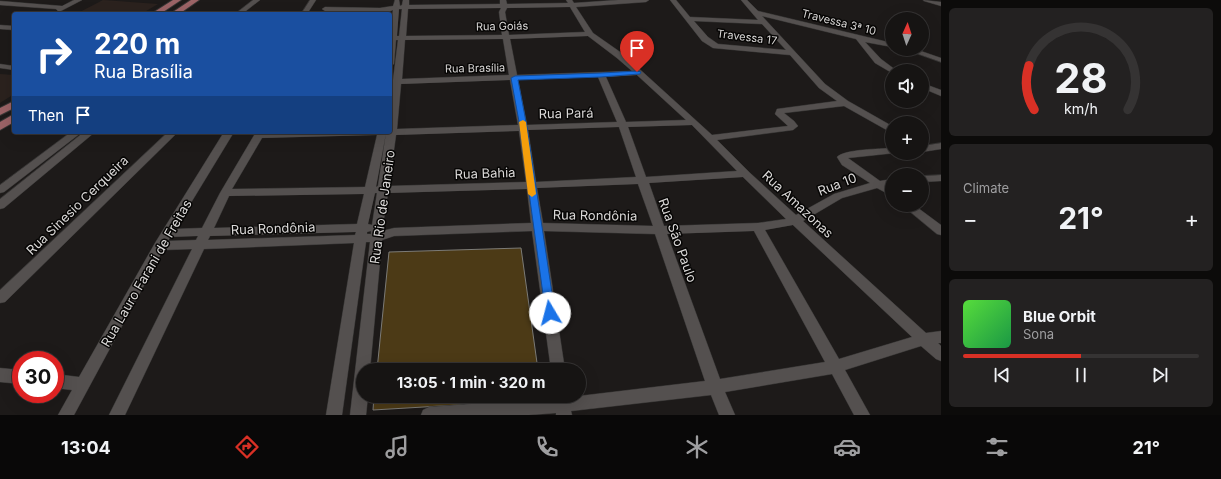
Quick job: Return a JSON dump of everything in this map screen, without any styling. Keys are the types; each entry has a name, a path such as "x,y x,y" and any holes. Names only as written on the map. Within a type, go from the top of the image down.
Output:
{"main road":[{"path":"158,12 178,0"},
{"path":"163,9 167,12 177,12 196,0"},
{"path":"0,112 12,105"},
{"path":"0,127 12,119"}],"street":[{"path":"55,12 79,0"},
{"path":"241,12 257,0"},
{"path":"305,12 313,0"},
{"path":"329,0 323,12 382,9 400,6 512,6 641,0"},
{"name":"Travessa 17","path":"673,0 705,39 716,46 792,53"},
{"path":"744,0 758,13 764,22 822,86 845,102 885,126"},
{"path":"926,0 941,4"},
{"path":"0,3 64,8"},
{"path":"570,3 590,34 620,56 637,72"},
{"name":"Rua Rio de Janeiro","path":"392,54 400,6"},
{"path":"501,6 524,127 531,186 557,363"},
{"name":"Travessa 3ª 10","path":"758,13 802,23 859,39 885,44"},
{"path":"690,19 764,22"},
{"path":"0,27 12,28"},
{"name":"Rua Goiás","path":"395,40 590,34"},
{"path":"859,39 878,61 885,66"},
{"name":"Rua Rio de Janeiro","path":"392,109 397,80 395,40"},
{"path":"929,56 941,60"},
{"path":"0,66 12,68"},
{"name":"Rua Brasília","path":"397,80 515,78 601,75 637,72"},
{"name":"Rua Amazonas","path":"637,72 694,122 745,174 941,355"},
{"name":"Rua São Paulo","path":"601,75 623,125 715,387 727,415"},
{"path":"929,88 941,93"},
{"path":"710,138 790,128 793,126 779,114 780,111 845,102"},
{"name":"Rua Pará","path":"392,132 694,122"},
{"path":"0,190 74,134"},
{"path":"0,205 88,134"},
{"name":"Rua Sinesio Cerqueira","path":"0,298 171,134"},
{"name":"Rua Lauro Farani de Freitas","path":"66,415 159,246 228,134"},
{"path":"117,415 206,232 226,193 260,134"},
{"name":"Rua Rio de Janeiro","path":"334,415 361,233 369,191 387,134"},
{"name":"Rua Rio de Janeiro","path":"358,415 377,233 384,191 388,134"},
{"path":"929,148 941,146"},
{"path":"885,152 847,155 842,157 846,163 885,188"},
{"name":"Rua Bahia","path":"226,193 384,191 531,186 642,181 745,174"},
{"path":"929,179 941,178"},
{"name":"Rua 10","path":"795,220 838,196 885,183"},
{"path":"916,212 941,231"},
{"name":"Rua Rondônia","path":"167,233 377,233 537,227 660,230 758,227 795,220"},
{"path":"758,227 862,415"},
{"name":"Rua Rondônia","path":"159,246 200,245 361,233"},
{"path":"348,316 368,315"},
{"path":"429,415 563,405 715,387 835,367 924,340 941,337"},
{"path":"0,375 12,376"},
{"path":"64,382 83,384"}],"shaded area":[{"path":"103,0 158,4 144,12 80,12"},
{"path":"0,74 12,75 12,95 0,103"}],"building":[{"path":"521,248 537,363 378,363 389,252"},
{"path":"374,403 491,403 373,410"}],"slow traffic":[{"path":"523,122 532,194"}],"route":[{"path":"550,313 531,186 524,127 515,78 601,75 637,72"}]}
